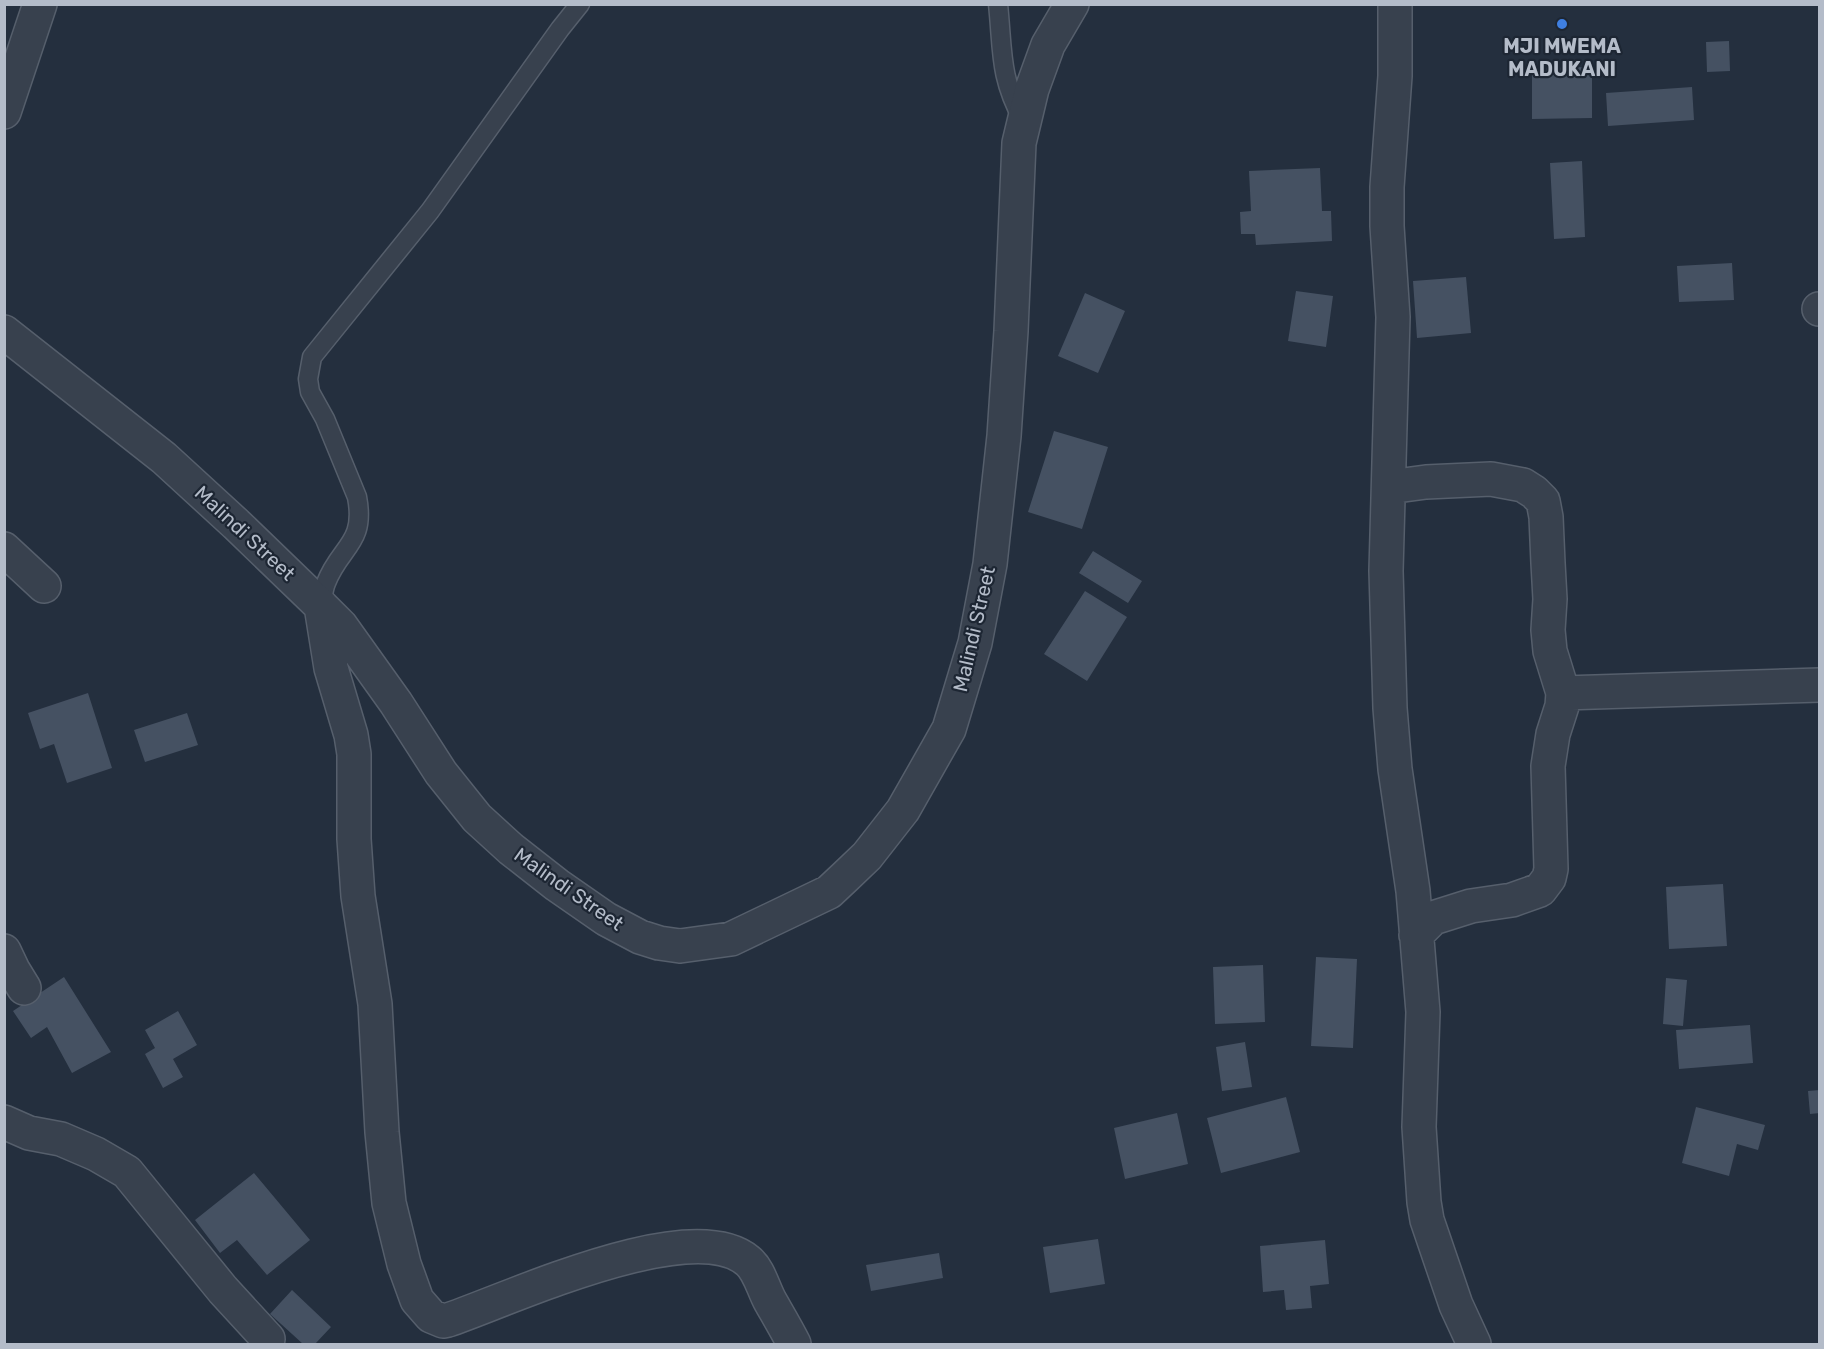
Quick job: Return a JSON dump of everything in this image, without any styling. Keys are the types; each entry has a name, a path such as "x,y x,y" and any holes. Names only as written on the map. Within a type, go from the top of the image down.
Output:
{"street":[{"path":"4,112 40,4"},
{"name":"Malindi Street","path":"4,332 164,458 341,626 396,703 441,773 477,818 532,866 606,919 640,937 680,946 732,939 829,892 867,856 903,810 949,729 975,643 990,564 1004,436 1019,143 1023,120 1048,45 1071,4"},
{"path":"1395,4 1395,76 1387,197 1393,317 1386,571 1389,708 1398,792 1413,891 1423,1011 1419,1127 1424,1202 1427,1220 1452,1295 1474,1344"},
{"path":"1389,487 1426,482 1491,479 1523,485 1543,501 1546,517 1550,598 1548,630 1550,651 1563,693 1548,766 1549,878 1540,890 1532,894 1512,900 1471,906 1432,918 1416,935"},
{"path":"4,549 44,586"},
{"path":"321,606 329,660 351,735 354,754 354,839 366,952 375,1004 388,1203 404,1264 417,1300 431,1316 438,1320 448,1320 556,1279 674,1247 705,1246 729,1251 753,1266 794,1344"},
{"path":"1563,693 1820,685"},
{"path":"4,951 12,970 24,988"},
{"path":"4,1122 29,1133 61,1139 96,1154 127,1172 223,1290 268,1339"}],"lane":[{"path":"321,606 328,578 357,533 359,509 357,497 326,419 310,392 308,378 312,357 430,211 580,4"},
{"path":"998,4 1003,69 1009,90 1023,120"}],"building":[{"path":"1729,41 1730,71 1707,72 1706,42"},
{"path":"1592,67 1592,118 1532,119 1532,68"},
{"path":"1692,87 1694,120 1608,126 1606,93"},
{"path":"1582,161 1585,237 1554,239 1550,163"},
{"path":"1320,168 1322,211 1331,211 1332,241 1256,245 1255,234 1241,234 1240,212 1251,211 1249,171"},
{"path":"1732,263 1734,300 1679,302 1677,266"},
{"path":"1466,277 1471,333 1417,338 1413,281"},
{"path":"1296,291 1333,296 1326,347 1288,341"},
{"path":"1085,293 1125,311 1098,373 1058,356"},
{"path":"1054,431 1108,447 1082,529 1028,512"},
{"path":"1093,551 1142,581 1128,603 1079,573"},
{"path":"1085,591 1127,617 1087,681 1044,654"},
{"path":"88,693 112,768 67,783 54,744 40,749 28,713"},
{"path":"187,713 198,745 145,762 134,730"},
{"path":"1723,884 1727,946 1669,949 1666,887"},
{"path":"1316,957 1357,959 1353,1048 1311,1046"},
{"path":"1263,965 1265,1022 1215,1024 1213,967"},
{"path":"64,977 111,1052 72,1073 47,1027 31,1038 13,1011"},
{"path":"1666,978 1687,980 1683,1026 1663,1024"},
{"path":"178,1011 197,1045 173,1059 183,1077 163,1088 145,1054 155,1048 145,1030"},
{"path":"1750,1025 1753,1063 1679,1069 1676,1030"},
{"path":"1245,1042 1252,1087 1222,1091 1216,1047"},
{"path":"1820,1090 1820,1113 1810,1114 1808,1091"},
{"path":"1286,1097 1300,1152 1221,1173 1207,1118"},
{"path":"1696,1107 1765,1125 1758,1150 1737,1144 1729,1176 1682,1163"},
{"path":"1177,1113 1188,1164 1125,1179 1114,1128"},
{"path":"254,1173 310,1240 267,1275 237,1240 220,1253 195,1220"},
{"path":"1098,1239 1105,1284 1050,1293 1043,1247"},
{"path":"1325,1240 1329,1284 1310,1286 1312,1308 1286,1310 1284,1290 1263,1292 1260,1246"},
{"path":"939,1253 943,1278 871,1291 866,1265"},
{"path":"292,1290 331,1327 315,1344 303,1344 270,1314"}],"place":[{"name":"MJI MWEMA MADUKANI","path":"1562,24"}]}
